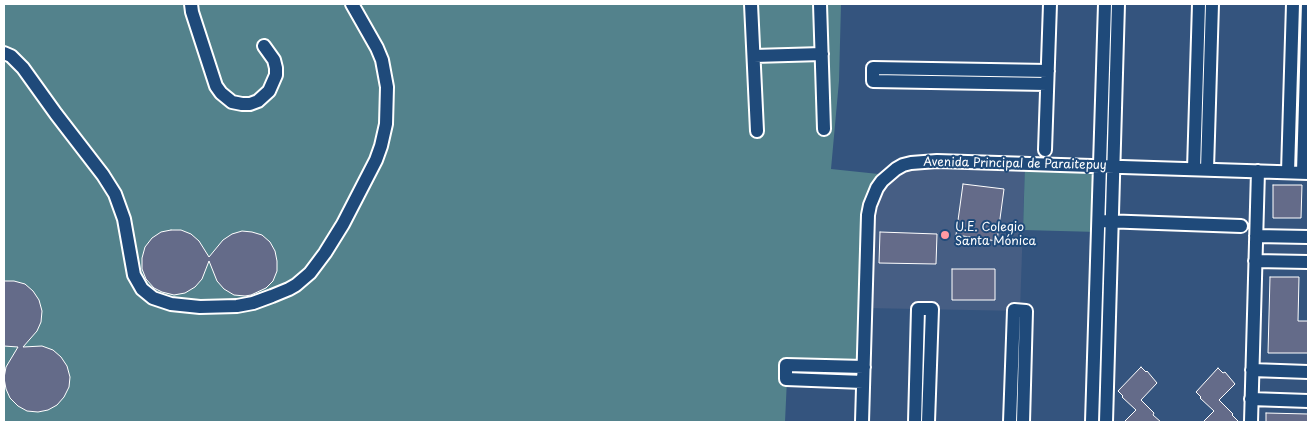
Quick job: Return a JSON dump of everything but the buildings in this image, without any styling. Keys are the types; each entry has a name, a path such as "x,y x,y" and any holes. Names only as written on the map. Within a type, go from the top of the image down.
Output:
{"street":[{"path":"191,4 216,86 221,94 232,102 250,104 258,101 269,91 276,75 276,68 274,60 264,46"},
{"path":"4,53 11,56 23,68 112,189 124,219 134,276 142,289 153,298 171,304 200,307 237,306 253,303 289,289 310,272 326,253 343,224 379,153 387,112 385,74 382,60 371,36 352,4"},
{"path":"751,4 757,131"},
{"path":"820,4 824,129"},
{"path":"1045,150 1050,4"},
{"path":"1105,4 1111,25"},
{"path":"1106,422 1109,313 1105,222 1106,166 1111,25 1118,4"},
{"path":"1199,4 1205,34"},
{"path":"1201,169 1205,34 1212,4"},
{"path":"1288,172 1293,4"},
{"path":"1305,172 1308,4"},
{"path":"1292,34 1307,34"},
{"path":"754,56 822,54"},
{"path":"873,68 1048,78 873,81 873,68"},
{"name":"Avenida Principal de Paraitepuy","path":"862,422 868,215 873,197 882,181 903,165 922,162 1305,172"},
{"path":"1251,422 1258,171"},
{"path":"1105,222 1241,226"},
{"path":"1092,422 1096,313 1105,222"},
{"path":"1256,236 1308,237"},
{"path":"1255,261 1308,262"},
{"path":"915,422 918,309 932,309 928,422"},
{"path":"1010,422 1014,310 1026,311 1023,422"},
{"path":"1096,313 1109,313"},
{"path":"863,382 786,379 786,365 864,367"},
{"path":"1252,370 1308,372"},
{"path":"1251,399 1308,401"}],"shaded area":[{"name":"U.E. Colegio Santa Mónica","path":"1025,164 1020,311 865,308 870,205 903,165"}],"green space":[{"path":"4,4 841,4 839,81 831,169 888,175 873,197 863,382 787,379 785,422 4,422"},
{"path":"1105,4 1118,4 1106,422 1092,422 1098,232 1023,230 1025,164 1100,166"},
{"path":"1293,4 1308,4 1303,172 1288,172"}],"place":[{"name":"U.E. Colegio Santa Mónica","path":"945,235"}]}
